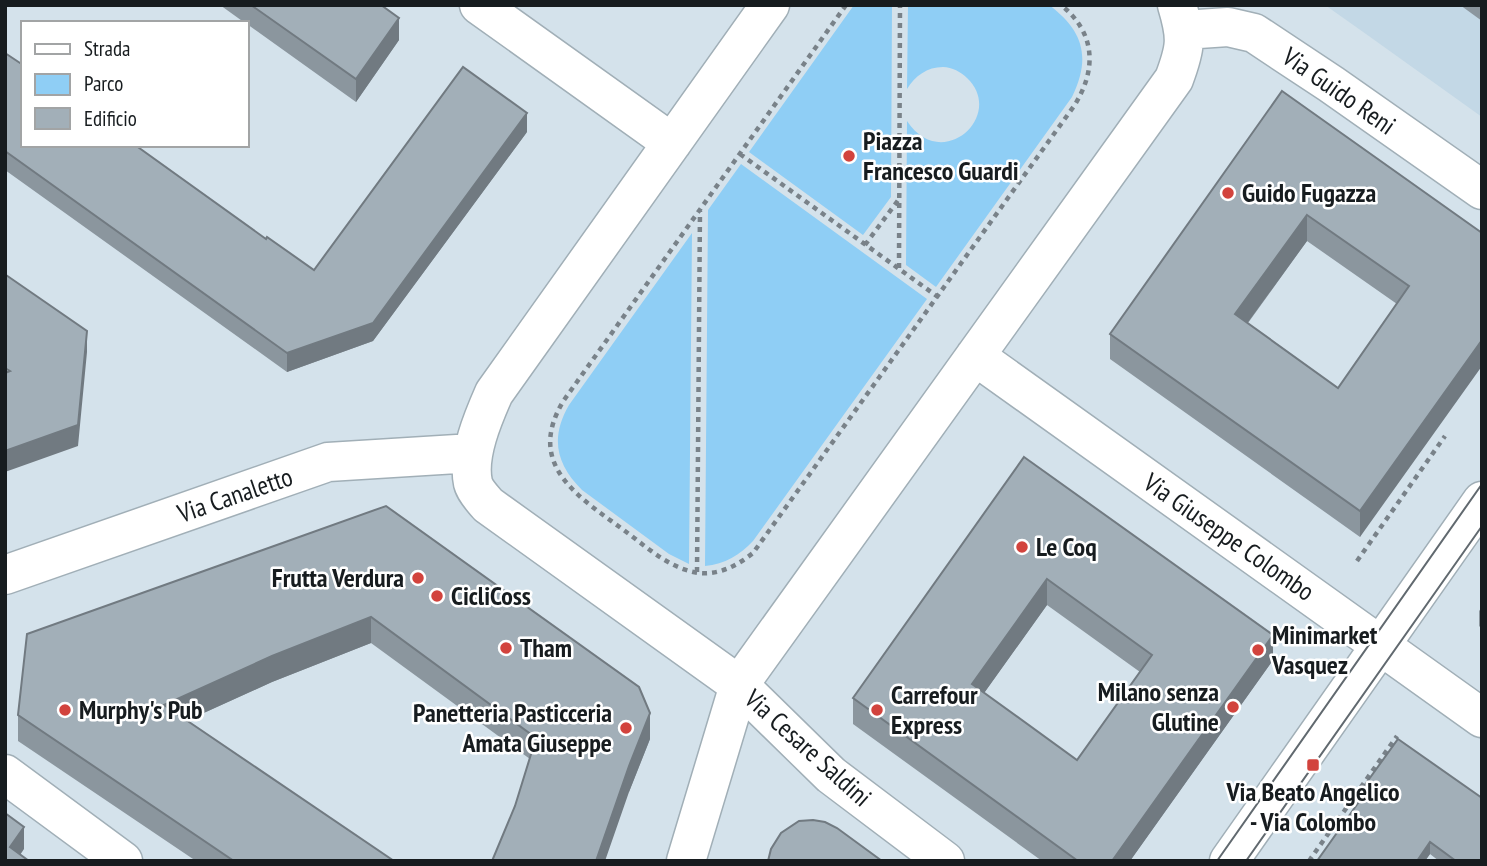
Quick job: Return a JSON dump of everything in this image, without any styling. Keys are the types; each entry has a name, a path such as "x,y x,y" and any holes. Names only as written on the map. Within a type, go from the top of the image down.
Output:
{"street":[{"path":"479,5 672,143"},
{"path":"739,685 488,505 473,484 472,453 494,393 770,5"},
{"path":"686,861 739,685 1174,79 1183,54 1181,18"},
{"name":"Via Guido Reni","path":"1181,18 1254,33 1482,190"},
{"name":"Via Giuseppe Colombo","path":"975,356 1482,718"},
{"name":"Via Canaletto","path":"5,575 328,462 472,453"},
{"path":"1229,861 1482,501"},
{"name":"Via Cesare Saldini","path":"739,685 831,775 944,861"},
{"path":"5,774 123,861"}],"path":[{"path":"846,5 564,400 554,419 551,441 554,463 572,491 671,564 697,572 725,569 745,560 753,553 1074,106 1089,73 1089,48 1086,36 1073,15 1061,5"},
{"path":"899,268 900,5"},
{"path":"740,153 938,297"},
{"path":"865,245 899,198"},
{"path":"697,572 700,209"},
{"path":"1357,561 1445,436"},
{"path":"1309,861 1397,736"}],"shaded area":[{"path":"1325,5 1482,5 1482,117 1366,34"}],"green space":[{"path":"854,5 892,5 891,197 863,235 749,152"},
{"path":"908,5 1049,5 1070,25 1081,46 1081,70 1072,97 936,287 906,265 907,121 921,136 937,142 952,140 965,133 974,122 979,108 977,93 967,78 950,68 937,67 927,71 918,76 907,89"},
{"path":"741,164 927,299 753,541 732,558 705,566 708,210"},
{"path":"692,233 689,564 669,554 582,490 561,460 558,440 559,429 569,405"}],"building":[{"path":"251,5 381,5 399,18 356,79"},
{"path":"5,53 21,64 21,147 138,147 314,270 463,67 527,113 373,323 287,353 5,151"},
{"path":"1282,91 1482,233 1482,340 1360,511 1110,334","holes":["1307,215 1409,286 1338,388 1235,314"]},
{"path":"6,275 87,331 78,425 5,451 5,373 10,371 5,368"},
{"path":"1024,457 1273,635 1112,861 1078,861 853,698","holes":["1047,579 1152,655 1077,760 972,684"]},
{"path":"386,506 639,687 650,713 596,861 492,861 515,806 536,738 371,617 272,656 164,705 394,861 234,861 18,715 27,634"},
{"path":"1398,739 1482,798 1482,861 1456,861 1430,842 1417,861 1317,861 1363,796 1359,793"},
{"path":"5,813 24,827 10,847 29,861 5,861"},
{"path":"813,820 837,828 882,861 768,861 771,849 781,833 799,821"}],"tram line":[{"path":"1217,861 1482,484"},
{"path":"1246,861 1482,526"}],"place":[{"name":"Piazza Francesco Guardi","path":"849,156"},
{"name":"Guido Fugazza","path":"1228,193"},
{"name":"Le Coq","path":"1022,547"},
{"name":"Frutta Verdura","path":"418,578"},
{"name":"CicliCoss","path":"437,596"},
{"name":"Tham","path":"506,648"},
{"name":"Minimarket Vasquez","path":"1258,650"},
{"name":"Milano senza Glutine","path":"1233,707"},
{"name":"Murphy's Pub","path":"65,710"},
{"name":"Carrefour Express","path":"877,710"},
{"name":"Panetteria Pasticceria Amata Giuseppe","path":"626,728"},
{"name":"Via Beato Angelico - Via Colombo","path":"1313,765"}]}
